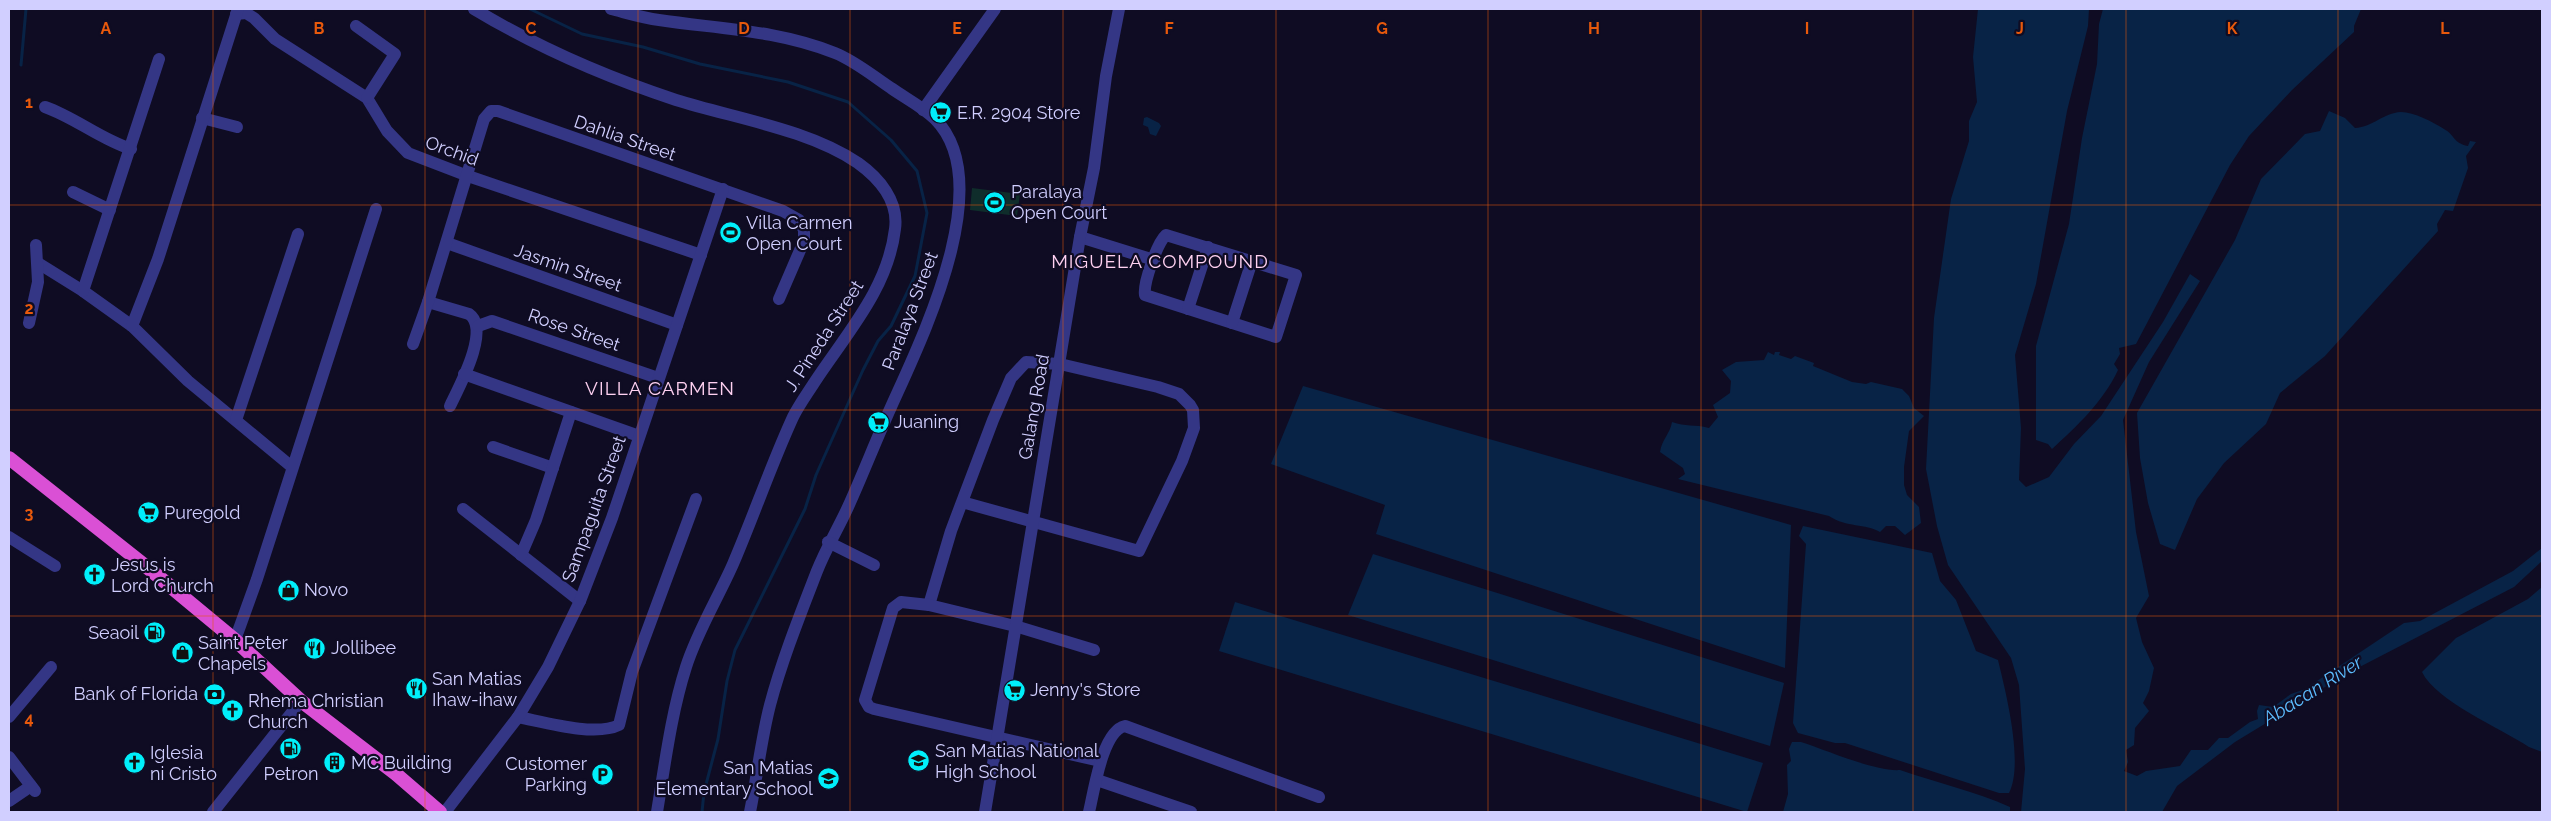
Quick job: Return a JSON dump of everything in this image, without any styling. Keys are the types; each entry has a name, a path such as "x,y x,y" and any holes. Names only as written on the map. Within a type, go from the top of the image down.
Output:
{"highway":[{"path":"9,458 235,640 302,701 396,774 440,812"}],"street":[{"name":"J. Pineda Street","path":"474,9 528,39 613,77 677,100 761,123 839,152 859,164 886,190 895,210 895,228 886,266 873,295 794,414 732,567 687,664 677,699 657,812"},
{"name":"Paralaya Street","path":"611,9 656,20 737,28 785,37 838,54 936,120 949,138 959,167 960,194 951,252 926,328 872,455 843,517 828,542 776,685 750,812"},
{"path":"923,110 995,9"},
{"name":"Galang Road","path":"985,812 1080,237 1094,168 1106,76 1119,9"},
{"path":"132,326 158,258 237,11"},
{"name":"Orchid","path":"237,11 246,13 254,18 275,39 367,98 387,131 408,153 468,176 701,255"},
{"path":"356,26 395,54 367,98"},
{"path":"83,291 131,149 141,109 159,59"},
{"path":"46,107 62,112 105,140 131,149"},
{"name":"Dahlia Street","path":"413,344 447,243 484,119 487,113 498,111 723,189 783,211 799,220 804,230 804,241 779,299"},
{"path":"202,118 237,127"},
{"name":"Sampaguita Street","path":"445,812 518,717 548,667 580,601 612,518 723,189"},
{"path":"73,192 110,210"},
{"path":"235,640 257,579 376,210"},
{"path":"236,420 298,234"},
{"path":"1166,235 1296,276 1276,338 1145,295 1144,290 1154,260 1161,240 1166,235"},
{"path":"1080,237 1154,260"},
{"name":"Jasmin Street","path":"447,243 677,325"},
{"path":"29,323 38,282 36,245"},
{"path":"1188,310 1208,247"},
{"path":"1232,323 1252,261"},
{"path":"38,263 83,291 132,326 188,381 292,467"},
{"path":"428,302 469,314 474,318 478,326 477,338 450,406"},
{"name":"Rose Street","path":"478,326 492,321 658,378"},
{"path":"929,605 962,502 1011,378 1026,362 1060,364 1178,394 1193,410 1194,428 1182,461 1139,551 962,502"},
{"path":"464,374 639,436"},
{"path":"521,555 536,520 571,412"},
{"path":"493,447 553,468"},
{"path":"518,717 578,728 598,729 619,725 632,672 696,498"},
{"path":"463,509 580,601"},
{"path":"9,537 55,566"},
{"path":"828,542 874,565"},
{"path":"1094,650 1015,626 929,605 902,602 893,608 866,704 874,709 997,739 1100,761"},
{"path":"9,717 51,667"},
{"path":"213,812 302,701"},
{"path":"1089,812 1100,761 1116,732 1125,726 1319,797"},
{"path":"9,757 33,788 9,801"},
{"path":"1097,780 1191,812"}],"green space":[{"name":"Paralaya Open Court","path":"972,188 1020,194 1017,216 970,210"}],"water":[{"name":"Abacan River","path":"1978,9 2089,9 2088,26 2067,111 2036,284 2015,355 2021,428 2019,480 2026,487 2049,477 2074,444 2101,416 2163,322 2190,274 2200,281 2149,362 2123,420 2136,532 2149,596 2136,618 2142,642 2154,668 2149,691 2143,703 2149,711 2135,728 2134,745 2126,750 2128,762 2124,771 2137,776 2146,771 2180,766 2191,750 2208,750 2219,738 2228,738 2250,722 2258,719 2257,711 2259,705 2273,707 2291,694 2305,689 2404,623 2420,621 2513,571 2542,548 2542,561 2514,587 2348,673 2235,742 2177,786 2162,812 2021,812 2025,769 2019,685 2011,658 1948,565 1937,526 1926,469 1934,318 1951,199 1969,141 1969,121 1977,102 1973,57"},
{"path":"2103,9 2361,9 2354,26 2354,32 2292,90 2249,136 2230,165 2136,344 2119,348 2120,354 2114,364 2118,370 2105,393 2080,422 2052,449 2048,444 2036,440 2036,346 2069,224 2082,138 2097,64 2099,24"},
{"path":"2329,111 2345,118 2355,128 2395,113 2406,112 2434,123 2448,131 2463,145 2468,146 2470,141 2476,142 2466,156 2468,168 2453,211 2445,210 2437,224 2438,231 2325,356 2280,393 2266,424 2224,463 2197,499 2175,550 2160,544 2148,503 2140,458 2137,413 2235,240 2261,179 2305,134 2320,131"},
{"path":"1147,117 1161,126 1156,136 1150,134 1148,127 1143,125 1144,118"},
{"path":"1768,352 1774,355 1775,352 1780,352 1779,355 1791,359 1795,356 1814,363 1813,366 1852,382 1866,384 1871,382 1902,389 1909,396 1914,408 1924,416 1909,431 1904,467 1904,485 1907,495 1919,507 1921,523 1905,535 1895,526 1886,526 1880,532 1868,527 1842,522 1829,516 1678,479 1685,474 1683,468 1660,452 1672,422 1709,428 1718,417 1713,405 1730,393 1731,381 1722,370 1736,362 1764,360"},
{"path":"1303,386 1791,525 1785,668 1376,534 1385,505 1271,464"},
{"path":"1803,526 1932,553 1940,581 1956,600 1976,651 1998,660 2009,709 2014,747 2015,765 2009,793 1999,793 1845,743 1835,743 1798,733 1793,723 1806,544 1799,536"},
{"path":"1373,554 1784,683 1770,746 1348,615"},
{"path":"2542,587 2542,752 2529,747 2454,703 2429,683 2422,672 2456,638 2528,599"},
{"path":"1235,602 1763,763 1747,812 1219,651"},
{"path":"1792,742 1801,742 1851,760 1878,768 1900,770 1969,792 2010,807 2010,812 1783,812 1788,794 1787,765 1791,761 1789,749"}],"waterway":[{"path":"21,65 26,9"},
{"path":"530,9 582,34 643,47 700,64 788,82 848,102 891,140 917,171 927,213 915,276 891,326 878,341 863,370 816,475 805,509 735,650 727,681 718,739 704,792 702,812"}],"place":[{"name":"E.R. 2904 Store","path":"941,113"},
{"name":"Paralaya Open Court","path":"995,202"},
{"name":"Villa Carmen Open Court","path":"730,233"},
{"name":"Juaning","path":"878,422"},
{"name":"Puregold","path":"148,513"},
{"name":"Jesus is Lord Church","path":"95,575"},
{"name":"Novo","path":"288,590"},
{"name":"Seaoil","path":"155,633"},
{"name":"Jollibee","path":"315,648"},
{"name":"Saint Peter Chapels","path":"182,653"},
{"name":"San Matias Ihaw-ihaw","path":"416,689"},
{"name":"Jenny's Store","path":"1014,690"},
{"name":"Bank of Florida","path":"214,694"},
{"name":"Rhema Christian Church","path":"232,711"},
{"name":"Petron","path":"291,749"},
{"name":"San Matias National High School","path":"919,761"},
{"name":"Iglesia ni Cristo","path":"134,763"},
{"name":"MC Building","path":"335,763"},
{"name":"Customer Parking","path":"603,774"},
{"name":"San Matias Elementary School","path":"829,778"}],"district":[{"name":"MIGUELA COMPOUND","path":"1160,261"},
{"name":"VILLA CARMEN","path":"660,388"}]}
